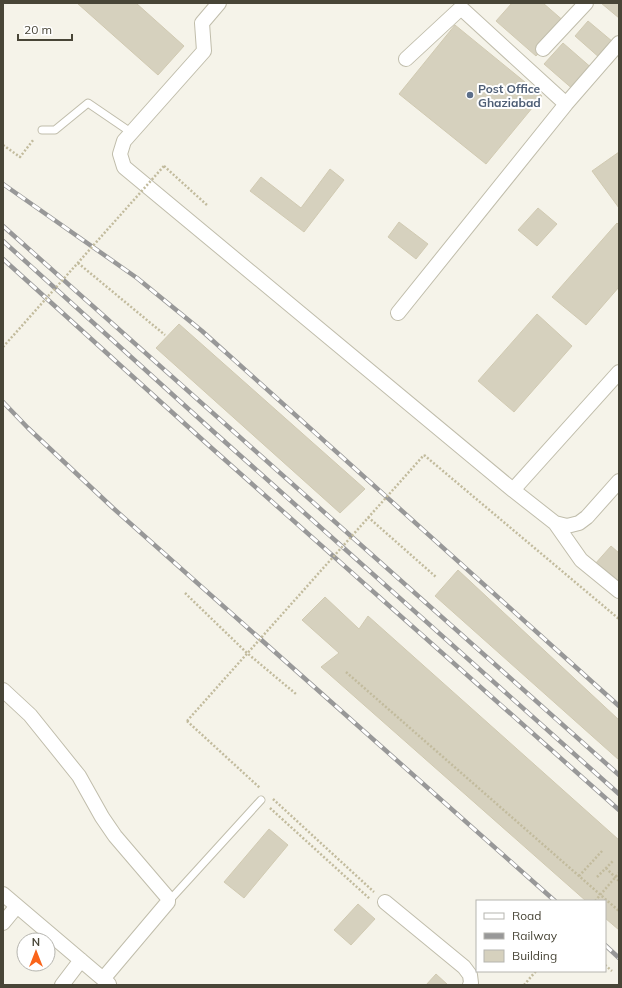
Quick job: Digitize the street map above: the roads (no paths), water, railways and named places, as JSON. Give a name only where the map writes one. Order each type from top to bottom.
[{"type":"street","points":[[219,3],[202,23],[204,51],[124,141],[120,154],[124,168],[513,490],[555,523],[581,560],[619,591]]},
{"type":"street","points":[[544,49],[586,3]]},
{"type":"street","points":[[406,59],[461,8],[566,104]]},
{"type":"street","points":[[398,313],[566,104],[619,43]]},
{"type":"street","points":[[513,490],[619,372]]},
{"type":"street","points":[[555,523],[567,526],[579,523],[587,517],[619,481]]},
{"type":"street","points":[[3,690],[30,715],[79,776],[102,818],[124,847],[167,896],[168,902],[106,982],[3,894]]},
{"type":"street","points":[[385,902],[464,967],[470,975],[472,983],[470,985]]},
{"type":"street","points":[[3,923],[17,906]]},
{"type":"street","points":[[62,985],[81,960]]},
{"type":"lane","points":[[42,130],[55,130],[88,103],[132,133]]},
{"type":"lane","points":[[168,902],[261,800]]},
{"type":"railway","points":[[3,184],[137,278],[202,331],[619,706]]},
{"type":"railway","points":[[3,226],[619,775]]},
{"type":"railway","points":[[3,241],[215,433],[619,794]]},
{"type":"railway","points":[[3,259],[206,443],[619,810]]},
{"type":"railway","points":[[3,402],[28,428],[113,508],[554,900]]},
{"type":"railway","points":[[606,946],[619,958]]},
{"type":"place","name":"Post Office Ghaziabad","points":[[470,95]]}]
